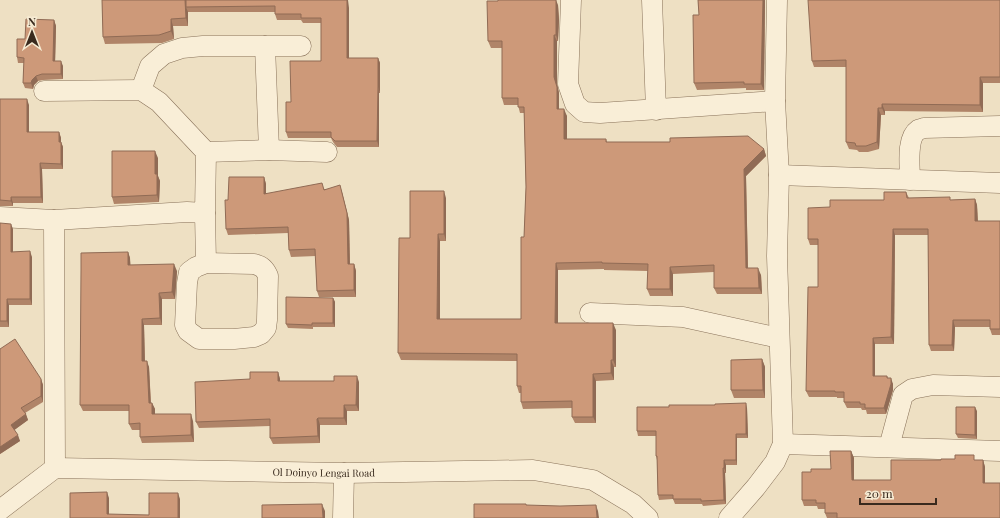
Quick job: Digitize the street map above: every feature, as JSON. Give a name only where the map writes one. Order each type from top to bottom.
[{"type":"street","points":[[570,0],[568,84],[575,104],[584,112],[600,114],[775,101]]},
{"type":"street","points":[[652,0],[656,110]]},
{"type":"street","points":[[729,518],[775,462],[783,444],[777,256],[779,175],[775,101],[777,0]]},
{"type":"street","points":[[141,90],[150,66],[164,54],[182,48],[203,46],[302,46]]},
{"type":"street","points":[[265,46],[269,150]]},
{"type":"street","points":[[44,91],[141,90],[159,102],[206,152],[206,263]]},
{"type":"street","points":[[910,180],[910,149],[912,139],[918,131],[924,128],[1000,126]]},
{"type":"street","points":[[206,152],[269,150],[327,152]]},
{"type":"street","points":[[779,175],[1000,183]]},
{"type":"street","points":[[0,217],[54,220],[187,212],[205,213]]},
{"type":"street","points":[[0,510],[55,468],[54,220]]},
{"type":"street","points":[[206,263],[254,264],[261,266],[266,271],[268,276],[267,320],[266,328],[261,334],[254,337],[234,339],[199,339],[188,331],[186,325],[187,283],[189,272],[206,263]]},
{"type":"street","points":[[590,313],[683,318],[779,338]]},
{"type":"street","points":[[889,447],[903,395],[912,389],[933,384],[1000,387]]},
{"type":"street","points":[[783,444],[1000,451]]},
{"type":"street","name":"Ol Doinyo Lengai Road","points":[[55,468],[344,472],[532,470],[593,480],[633,504],[648,518]]},
{"type":"street","points":[[343,518],[344,472]]},
{"type":"building","points":[[102,0],[185,0],[186,18],[171,19],[171,31],[159,35],[103,37]]},
{"type":"building","points":[[186,0],[347,0],[347,58],[378,58],[377,141],[335,141],[331,137],[331,132],[286,132],[286,102],[291,102],[290,61],[321,61],[321,18],[301,18],[301,14],[275,14],[275,6],[186,7]]},
{"type":"building","points":[[556,0],[554,77],[557,87],[557,109],[564,109],[564,139],[606,139],[606,142],[670,142],[670,138],[748,136],[764,149],[744,169],[746,268],[758,268],[759,288],[714,288],[714,265],[670,267],[670,289],[647,289],[648,264],[602,262],[556,263],[555,323],[613,323],[613,360],[611,360],[611,373],[593,374],[593,417],[572,417],[572,401],[521,402],[521,386],[517,386],[517,354],[398,353],[399,238],[410,238],[410,191],[444,191],[444,234],[438,234],[437,319],[521,319],[521,237],[524,237],[526,187],[524,107],[518,107],[518,98],[502,98],[502,41],[488,41],[487,1]]},
{"type":"building","points":[[698,0],[763,0],[761,84],[744,84],[744,82],[694,83],[693,15],[699,15]]},
{"type":"building","points":[[808,0],[1000,0],[1000,77],[980,77],[980,105],[882,104],[882,108],[878,108],[877,142],[866,146],[856,146],[855,143],[846,142],[846,60],[812,61]]},
{"type":"building","points":[[26,19],[54,20],[53,61],[61,61],[61,74],[42,74],[36,76],[31,83],[23,83],[24,58],[17,57],[17,39],[25,39]]},
{"type":"building","points":[[0,99],[27,99],[27,132],[59,132],[59,142],[61,142],[61,164],[40,163],[41,197],[11,197],[11,201],[0,200]]},
{"type":"building","points":[[112,151],[155,151],[157,195],[112,197]]},
{"type":"building","points":[[229,177],[264,177],[264,194],[322,183],[324,190],[340,185],[347,213],[348,264],[354,264],[354,290],[317,291],[315,249],[289,250],[288,227],[226,229],[225,200],[228,200]]},
{"type":"building","points":[[884,192],[906,192],[907,198],[950,197],[950,200],[975,199],[975,221],[1000,221],[1000,329],[990,329],[990,320],[953,320],[952,345],[929,345],[928,229],[893,229],[891,337],[873,338],[873,376],[887,376],[887,378],[891,378],[891,384],[884,408],[865,408],[865,404],[860,404],[860,402],[844,402],[844,392],[806,391],[808,287],[818,287],[818,239],[808,239],[808,208],[830,207],[830,200],[884,200]]},
{"type":"building","points":[[0,223],[11,224],[11,252],[30,251],[30,299],[7,299],[7,321],[0,321]]},
{"type":"building","points":[[128,252],[128,265],[174,264],[172,292],[159,293],[160,318],[142,319],[142,361],[147,361],[149,403],[152,403],[152,414],[191,414],[191,435],[140,437],[140,423],[129,424],[129,405],[80,405],[81,253]]},
{"type":"building","points":[[286,297],[333,298],[333,323],[312,323],[312,325],[286,324]]},
{"type":"building","points":[[15,339],[41,379],[41,396],[21,408],[26,414],[11,425],[18,435],[0,447],[0,349]]},
{"type":"building","points":[[762,359],[763,390],[731,390],[731,360]]},
{"type":"building","points":[[250,372],[278,372],[278,381],[334,381],[334,376],[357,376],[356,405],[344,405],[344,418],[318,418],[318,436],[270,438],[270,419],[196,422],[195,382],[250,379]]},
{"type":"building","points":[[746,403],[746,434],[736,434],[736,460],[724,460],[724,500],[701,501],[701,499],[673,499],[673,495],[658,495],[656,431],[637,431],[637,407]]},
{"type":"building","points":[[956,407],[975,407],[975,435],[956,434]]},
{"type":"building","points":[[830,451],[851,451],[852,480],[891,480],[891,460],[941,460],[955,459],[955,455],[974,455],[974,460],[983,460],[983,483],[1000,483],[1000,518],[837,518],[837,513],[825,513],[825,503],[816,503],[816,500],[802,500],[802,472],[811,472],[811,469],[831,469]]},
{"type":"building","points":[[107,492],[107,514],[149,515],[149,493],[178,493],[178,518],[70,518],[70,493]]},
{"type":"building","points":[[322,504],[323,518],[262,518],[262,505]]},
{"type":"building","points":[[474,504],[526,504],[560,506],[596,505],[597,518],[474,518]]}]
